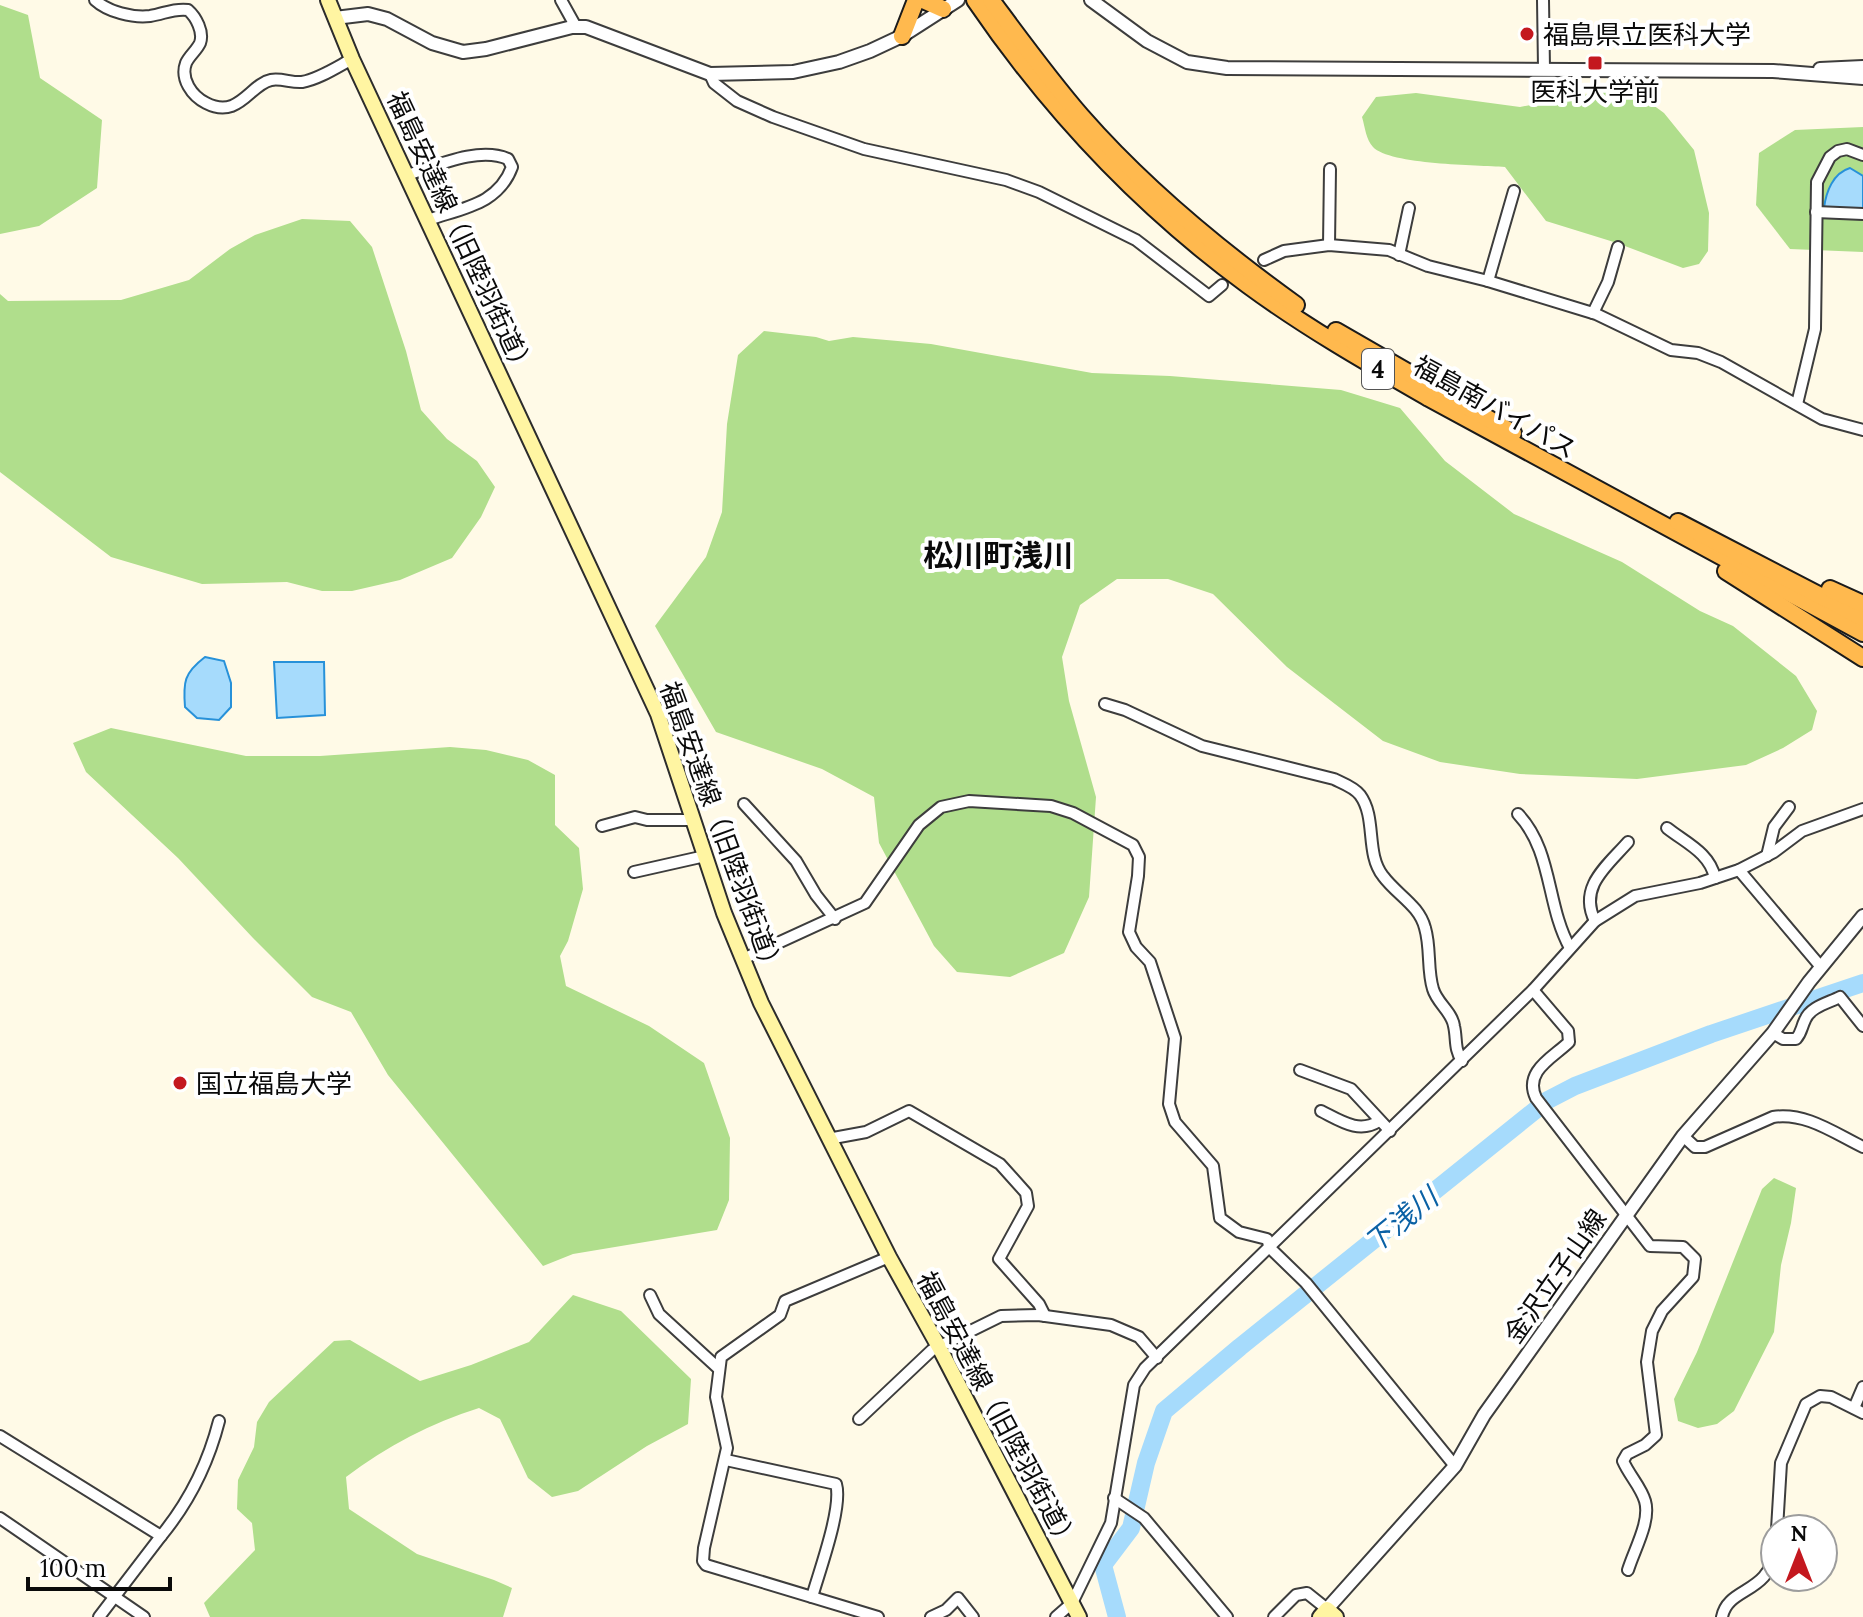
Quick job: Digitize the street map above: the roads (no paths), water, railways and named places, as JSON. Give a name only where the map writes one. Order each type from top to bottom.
[{"type":"highway","points":[[902,36],[916,0]]},
{"type":"highway","points":[[923,0],[951,4]]},
{"type":"highway","name":"福島南バイパス","points":[[975,0],[1025,68],[1108,166],[1152,208],[1249,286],[1388,375],[1863,633]]},
{"type":"highway","name":"福島南バイパス","points":[[991,0],[1081,116],[1133,171],[1189,223],[1316,319],[1650,508],[1863,618]]},
{"type":"highway","points":[[1616,501],[1863,658]]},
{"type":"highway","points":[[1650,508],[1863,604]]},
{"type":"main road","name":"福島安達線（旧陸羽街道）","points":[[328,0],[352,59],[658,714],[705,856],[761,1003],[889,1257],[1079,1617]]},
{"type":"street","points":[[95,0],[112,10],[139,16],[153,16],[170,9],[188,10],[196,20],[201,37],[186,64],[184,76],[193,93],[215,106],[243,101],[267,81],[305,81],[352,59]]},
{"type":"street","points":[[561,0],[576,27]]},
{"type":"street","points":[[1091,0],[1147,41],[1187,62],[1227,68],[1773,71],[1863,67]]},
{"type":"street","points":[[1543,0],[1544,68]]},
{"type":"street","points":[[335,18],[368,14],[387,19],[439,46],[463,52],[586,27],[710,74],[793,72],[839,62],[902,36],[951,4]]},
{"type":"street","points":[[1773,71],[1863,78]]},
{"type":"street","points":[[710,74],[714,83],[737,101],[773,117],[864,149],[1006,180],[1039,192],[1136,240],[1209,296],[1222,285]]},
{"type":"street","points":[[1797,404],[1815,329],[1817,182],[1830,157],[1838,151],[1847,149],[1863,155]]},
{"type":"street","points":[[407,175],[476,156],[501,156],[508,159],[512,167],[507,181],[497,193],[428,220]]},
{"type":"street","points":[[1329,245],[1330,169]]},
{"type":"street","points":[[1488,281],[1514,191]]},
{"type":"street","points":[[1399,255],[1409,208]]},
{"type":"street","points":[[1816,212],[1863,214]]},
{"type":"street","points":[[1264,260],[1284,251],[1329,245],[1389,250],[1428,266],[1593,313],[1671,350],[1698,353],[1721,362],[1822,419],[1863,430]]},
{"type":"street","points":[[1593,313],[1608,282],[1618,247]]},
{"type":"street","points":[[1105,704],[1125,710],[1202,746],[1334,779],[1360,795],[1366,810],[1375,859],[1382,875],[1416,909],[1424,925],[1432,988],[1454,1024],[1456,1052],[1462,1061]]},
{"type":"street","points":[[743,959],[865,903],[919,825],[941,807],[969,801],[1051,806],[1073,813],[1133,845],[1139,857],[1129,932],[1136,947],[1150,962],[1175,1038],[1169,1104],[1175,1122],[1213,1166],[1220,1218],[1239,1232],[1267,1239],[1270,1248],[1306,1283],[1455,1466]]},
{"type":"street","points":[[744,804],[796,861],[835,919]]},
{"type":"street","points":[[1767,856],[1774,827],[1789,807]]},
{"type":"street","points":[[1056,1617],[1072,1603],[1111,1523],[1134,1385],[1145,1368],[1462,1061],[1533,990],[1595,921],[1635,896],[1739,870],[1767,856],[1802,831],[1863,809]]},
{"type":"street","points":[[1518,814],[1538,840],[1558,923],[1570,948]]},
{"type":"street","points":[[602,826],[635,817],[694,820]]},
{"type":"street","points":[[1667,828],[1704,855],[1712,865],[1715,878]]},
{"type":"street","points":[[1595,921],[1588,900],[1591,888],[1628,842]]},
{"type":"street","points":[[634,872],[705,856]]},
{"type":"street","points":[[1739,870],[1821,967]]},
{"type":"street","name":"金沢立子山線","points":[[1274,1617],[1296,1595],[1307,1593],[1328,1614],[1455,1466],[1484,1415],[1683,1136],[1775,1029],[1863,916]]},
{"type":"street","points":[[1533,990],[1568,1031],[1569,1042],[1551,1054],[1538,1069],[1533,1087],[1536,1098],[1650,1246],[1683,1247],[1695,1259],[1693,1277],[1662,1311],[1652,1331],[1647,1362],[1656,1435],[1627,1454],[1623,1461],[1645,1499],[1646,1508],[1628,1570]]},
{"type":"street","points":[[1775,1029],[1783,1039],[1796,1039],[1812,1011],[1840,997],[1863,1026]]},
{"type":"street","points":[[1300,1070],[1351,1089],[1390,1131]]},
{"type":"street","points":[[828,1139],[866,1132],[909,1111],[1000,1164],[1026,1193],[1028,1206],[999,1259],[1039,1304],[1045,1316]]},
{"type":"street","points":[[1321,1111],[1358,1127],[1369,1127],[1379,1121]]},
{"type":"street","points":[[1683,1136],[1695,1147],[1705,1147],[1784,1115],[1802,1117],[1863,1147]]},
{"type":"street","points":[[878,1617],[706,1565],[703,1561],[726,1460],[727,1448],[716,1397],[721,1357],[780,1315],[785,1301],[889,1257]]},
{"type":"street","points":[[650,1295],[659,1314],[718,1368]]},
{"type":"street","points":[[859,1419],[932,1350],[1001,1316],[1045,1316],[1111,1325],[1139,1337],[1157,1358]]},
{"type":"street","points":[[1778,1513],[1781,1463],[1806,1404],[1820,1396],[1831,1397],[1858,1411],[1863,1387]]},
{"type":"street","points":[[99,1617],[177,1517],[198,1481],[219,1421]]},
{"type":"street","points":[[0,1436],[161,1536]]},
{"type":"street","points":[[726,1460],[836,1484],[835,1511],[812,1597]]},
{"type":"street","points":[[1114,1498],[1144,1518],[1227,1617]]},
{"type":"street","points":[[0,1518],[144,1617]]},
{"type":"street","points":[[1722,1617],[1724,1608],[1730,1602],[1759,1582]]},
{"type":"street","points":[[931,1617],[946,1610],[958,1598],[973,1617]]},
{"type":"water","points":[[1850,168],[1863,176],[1863,208],[1824,208],[1831,184],[1839,174]]},
{"type":"water","points":[[205,657],[224,661],[231,683],[231,707],[219,720],[197,718],[185,707],[186,679]]},
{"type":"water","points":[[274,662],[324,662],[325,715],[277,718]]},
{"type":"waterway","name":"下浅川","points":[[1117,1617],[1103,1565],[1131,1528],[1146,1463],[1164,1411],[1548,1100],[1575,1086],[1711,1034],[1863,983]]},
{"type":"place","name":"福島県立医科大学","points":[[1527,34]]},
{"type":"place","name":"医科大学前","points":[[1595,63]]},
{"type":"place","name":"国立福島大学","points":[[180,1083]]},
{"type":"district","name":"松川町浅川","points":[[998,555]]}]
